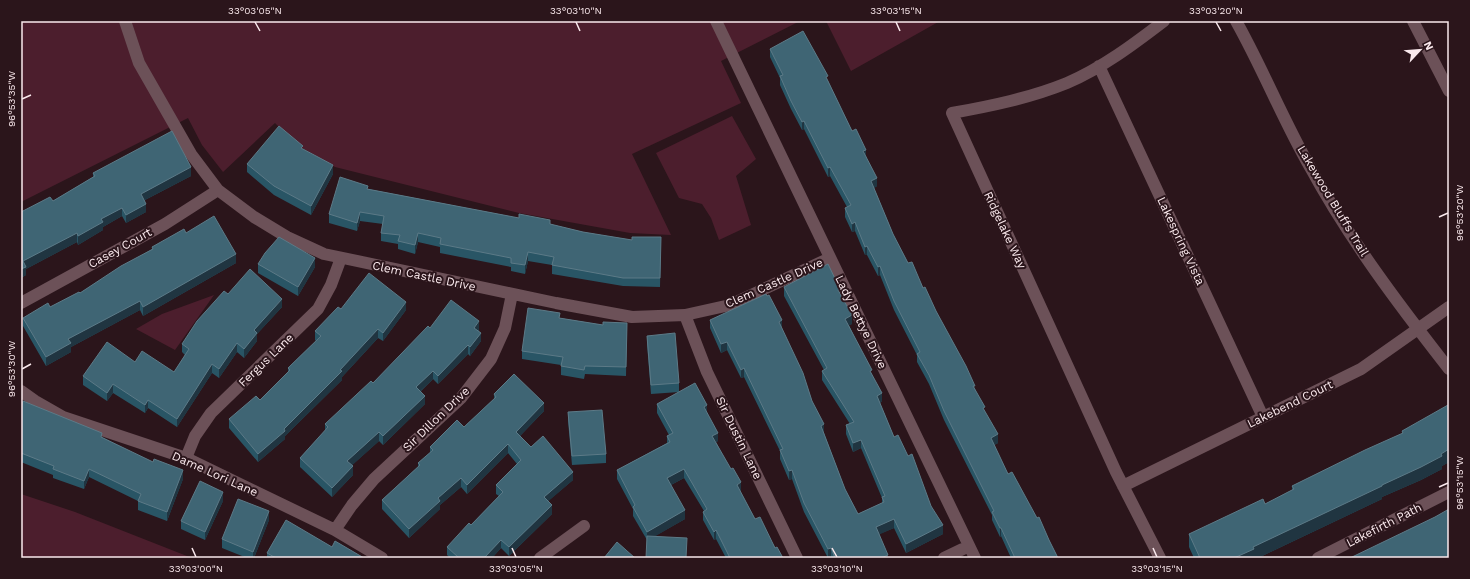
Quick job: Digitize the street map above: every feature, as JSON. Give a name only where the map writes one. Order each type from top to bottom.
[{"type":"street","name":"Clem Castle Drive","points":[[125,21],[139,63],[191,154],[218,190],[254,217],[287,237],[324,254],[512,294],[632,317],[686,316],[730,305],[830,258]]},
{"type":"street","name":"Lady Bettye Drive","points":[[716,21],[975,558]]},
{"type":"street","name":"Ridgelake Way","points":[[1160,558],[1123,486],[952,113],[1002,104],[1067,83],[1123,52],[1164,21]]},
{"type":"street","name":"Lakewood Bluffs Trail","points":[[1236,21],[1310,167],[1355,241],[1418,330],[1449,369]]},
{"type":"street","points":[[1413,21],[1449,91]]},
{"type":"street","name":"Lakespring Vista","points":[[1098,66],[1263,417]]},
{"type":"street","name":"Casey Court","points":[[21,303],[165,224],[218,190]]},
{"type":"street","name":"Fergus Lane","points":[[186,458],[195,436],[211,413],[318,309],[331,285],[341,258]]},
{"type":"street","name":"Sir Dillon Drive","points":[[335,530],[352,505],[374,479],[461,398],[491,359],[505,328],[512,294]]},
{"type":"street","name":"Lakebend Court","points":[[1123,486],[1361,369],[1449,307]]},
{"type":"street","name":"Sir Dustin Lane","points":[[686,316],[707,372],[798,558]]},
{"type":"street","name":"Dame Lori Lane","points":[[21,391],[63,417],[186,458],[335,530],[382,558]]},
{"type":"street","name":"Lakefirth Path","points":[[1318,558],[1449,492]]},
{"type":"street","points":[[540,558],[584,526]]},
{"type":"street","points":[[944,558],[969,546]]},
{"type":"shaded area","points":[[21,21],[800,21],[721,61],[741,103],[632,154],[671,235],[630,233],[519,213],[335,167],[297,145],[275,123],[223,172],[202,145],[188,118],[21,202]]},
{"type":"shaded area","points":[[826,21],[940,21],[851,71]]},
{"type":"shaded area","points":[[732,116],[756,159],[736,176],[751,225],[719,240],[711,218],[702,204],[679,198],[656,153]]},
{"type":"shaded area","points":[[214,295],[175,350],[136,329],[162,314]]},
{"type":"shaded area","points":[[21,494],[75,512],[192,558],[21,558]]},
{"type":"building","points":[[803,31],[828,76],[826,77],[852,131],[856,129],[866,150],[863,151],[877,178],[871,181],[893,234],[908,263],[912,262],[923,288],[925,287],[936,311],[966,366],[975,386],[973,386],[985,407],[983,408],[998,434],[991,438],[1008,474],[1012,472],[1037,518],[1039,517],[1058,558],[1015,558],[992,512],[994,511],[944,411],[929,375],[917,354],[920,352],[894,301],[880,266],[878,267],[867,246],[865,247],[855,222],[852,224],[845,208],[851,205],[830,167],[828,168],[804,121],[802,122],[791,101],[780,76],[783,75],[770,49]]},
{"type":"building","points":[[279,126],[303,146],[301,148],[333,165],[311,206],[274,186],[247,164]]},
{"type":"building","points":[[172,131],[191,167],[141,194],[146,204],[126,215],[122,208],[101,219],[103,222],[78,236],[77,233],[23,261],[26,267],[21,269],[21,212],[50,197],[53,201],[95,176],[93,173]]},
{"type":"building","points":[[340,177],[368,186],[367,189],[519,218],[519,214],[550,220],[550,224],[583,232],[632,240],[632,237],[661,237],[660,278],[623,278],[552,265],[554,257],[528,252],[525,265],[511,263],[511,258],[440,244],[441,238],[418,233],[415,245],[398,241],[400,235],[381,233],[384,216],[360,212],[357,223],[329,214]]},
{"type":"building","points":[[214,216],[236,254],[143,307],[140,301],[68,339],[71,343],[46,357],[23,318],[48,303],[50,307],[79,292],[80,293],[121,266],[153,249],[152,247],[184,229],[186,233]]},
{"type":"building","points":[[279,237],[315,258],[298,287],[258,264],[265,253]]},
{"type":"building","points":[[828,264],[840,289],[838,290],[852,315],[845,319],[872,370],[870,371],[882,393],[877,396],[894,437],[898,435],[908,456],[912,454],[931,506],[943,525],[906,544],[894,519],[876,527],[888,555],[881,558],[835,558],[831,548],[828,549],[804,503],[792,470],[789,471],[780,450],[783,449],[744,368],[741,370],[727,342],[721,344],[710,320],[766,294],[767,296],[769,295],[782,320],[779,322],[803,373],[812,401],[824,424],[821,426],[845,489],[858,514],[884,502],[882,497],[885,496],[861,440],[853,443],[846,425],[854,422],[822,371],[827,368],[784,287]]},
{"type":"building","points":[[250,269],[282,299],[254,330],[257,333],[244,349],[237,343],[219,369],[212,364],[177,419],[148,400],[145,405],[113,384],[107,393],[83,376],[107,342],[135,362],[142,351],[174,372],[189,349],[182,344],[197,321],[224,291],[228,294]]},
{"type":"building","points":[[369,273],[406,302],[383,333],[378,329],[340,370],[342,371],[284,429],[285,431],[258,454],[229,419],[256,396],[260,400],[290,370],[288,368],[321,336],[315,331],[338,307],[341,309]]},
{"type":"building","points":[[451,300],[479,321],[474,328],[481,333],[470,347],[468,345],[438,376],[433,371],[416,387],[425,396],[383,436],[379,432],[347,461],[353,466],[332,488],[300,458],[328,427],[325,424],[371,381],[373,383],[428,326],[430,328]]},
{"type":"building","points":[[528,308],[560,313],[559,318],[603,325],[603,322],[627,323],[626,367],[585,366],[584,370],[561,366],[563,357],[522,351]]},
{"type":"building","points":[[675,333],[679,383],[651,385],[647,336]]},
{"type":"building","points":[[514,374],[544,403],[516,432],[531,447],[543,436],[573,472],[544,497],[552,505],[509,547],[501,540],[484,558],[459,558],[447,547],[469,523],[471,525],[503,492],[496,485],[521,460],[508,444],[467,485],[461,478],[438,498],[440,501],[409,529],[382,500],[420,465],[418,463],[433,450],[430,447],[457,420],[464,427],[496,397],[494,394]]},
{"type":"building","points":[[695,383],[707,405],[704,407],[718,433],[712,436],[731,469],[733,468],[741,482],[737,485],[755,519],[760,517],[775,548],[777,547],[783,558],[730,558],[716,530],[714,532],[703,512],[707,509],[684,469],[667,478],[685,510],[647,532],[633,507],[635,505],[617,470],[670,442],[667,436],[673,433],[657,404]]},
{"type":"building","points":[[23,401],[102,433],[101,437],[153,462],[154,459],[183,470],[167,512],[138,501],[141,494],[89,469],[84,481],[53,469],[54,466],[21,453],[21,407]]},
{"type":"building","points":[[1448,405],[1449,449],[1441,454],[1442,456],[1253,547],[1254,549],[1234,558],[1200,558],[1189,534],[1263,499],[1265,504],[1294,489],[1292,486],[1403,433],[1402,431]]},
{"type":"building","points":[[602,410],[606,454],[572,456],[568,412]]},
{"type":"building","points":[[200,481],[223,492],[205,532],[181,521]]},
{"type":"building","points":[[238,499],[269,511],[253,552],[222,539]]},
{"type":"building","points":[[1449,509],[1449,556],[1444,558],[1350,558],[1435,517]]},
{"type":"building","points":[[286,520],[332,547],[335,541],[364,558],[276,558],[267,553]]},
{"type":"building","points":[[647,536],[687,538],[686,558],[646,558]]},
{"type":"building","points":[[617,542],[635,558],[604,558]]}]
